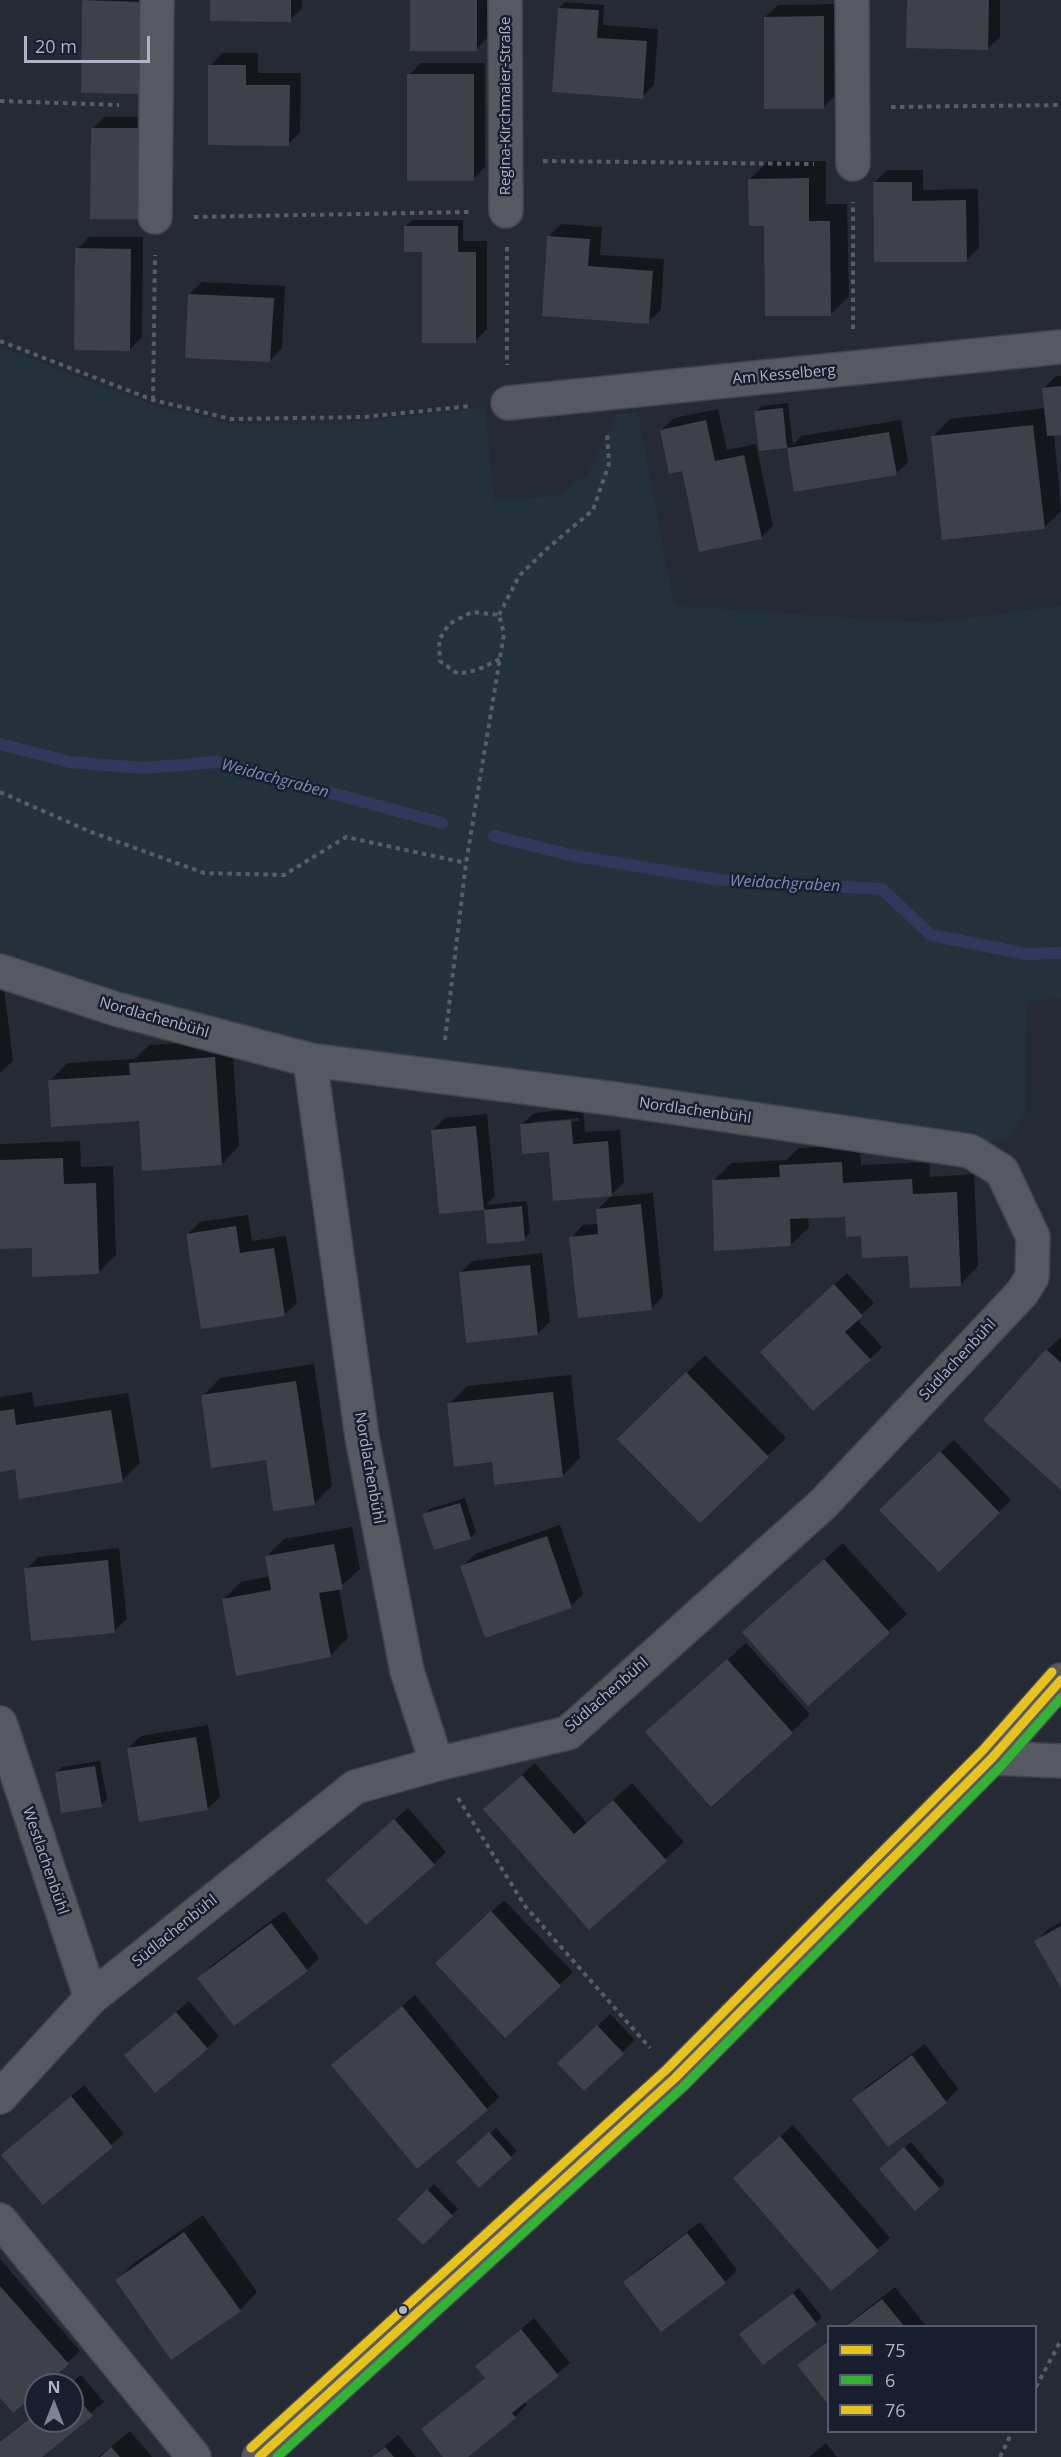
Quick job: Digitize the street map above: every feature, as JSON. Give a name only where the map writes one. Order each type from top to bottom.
[{"type":"main road","points":[[259,2457],[675,2078],[992,1758],[1061,1680]]},
{"type":"street","points":[[155,217],[157,0]]},
{"type":"street","name":"Regina-Kirchmaier-Straße","points":[[505,0],[506,211]]},
{"type":"street","points":[[852,0],[853,164]]},
{"type":"street","name":"Am Kesselberg","points":[[508,402],[1061,347]]},
{"type":"street","name":"Nordlachenbühl","points":[[0,971],[116,1009],[310,1060],[616,1099],[970,1151],[1002,1171],[1033,1237]]},
{"type":"street","name":"Nordlachenbühl","points":[[310,1060],[362,1437],[407,1671],[437,1764]]},
{"type":"street","name":"Südlachenbühl","points":[[0,2097],[91,1998],[355,1787],[437,1764],[568,1733],[823,1504],[1022,1293],[1032,1277],[1033,1237]]},
{"type":"street","name":"Westlachenbühl","points":[[2,1738],[91,1998]]},
{"type":"street","points":[[992,1758],[1061,1761]]},
{"type":"street","points":[[0,2220],[194,2457]]},
{"type":"path","points":[[0,101],[156,106]]},
{"type":"path","points":[[852,107],[1061,105]]},
{"type":"path","points":[[506,160],[853,164],[853,369]]},
{"type":"path","points":[[0,341],[153,400],[231,419],[364,417],[508,402],[506,211],[155,217],[153,400]]},
{"type":"path","points":[[442,1077],[466,863],[504,634],[499,615],[519,576],[593,510],[609,464],[604,393]]},
{"type":"path","points":[[499,615],[472,612],[449,624],[439,640],[440,661],[458,674],[477,670],[500,658]]},
{"type":"path","points":[[0,792],[90,832],[204,873],[284,875],[346,837],[466,863]]},
{"type":"path","points":[[437,1764],[525,1906],[675,2078]]},
{"type":"path","points":[[1037,2383],[1061,2340]]},
{"type":"path","points":[[1000,2457],[1012,2433]]},
{"type":"shaded area","points":[[0,347],[155,406],[229,424],[364,422],[485,407],[494,501],[558,496],[588,474],[617,414],[638,412],[674,606],[929,623],[1061,606],[1061,998],[1027,1002],[1026,1110],[1009,1140],[970,1142],[309,1051],[0,962]]},
{"type":"building","points":[[82,0],[142,2],[141,94],[81,93]]},
{"type":"building","points":[[210,0],[291,0],[291,22],[210,21]]},
{"type":"building","points":[[410,0],[477,0],[477,51],[410,51]]},
{"type":"building","points":[[907,0],[989,0],[988,50],[906,48]]},
{"type":"building","points":[[558,8],[599,10],[597,38],[647,41],[643,99],[552,92]]},
{"type":"building","points":[[824,16],[824,109],[764,109],[764,17]]},
{"type":"building","points":[[208,65],[246,65],[246,85],[290,85],[289,146],[208,145]]},
{"type":"building","points":[[407,74],[474,74],[474,181],[407,181]]},
{"type":"building","points":[[91,128],[140,128],[139,219],[90,219]]},
{"type":"building","points":[[809,178],[809,221],[830,221],[831,316],[765,316],[764,226],[749,226],[748,179]]},
{"type":"building","points":[[873,182],[912,182],[912,201],[966,200],[967,262],[874,262]]},
{"type":"building","points":[[404,226],[458,226],[458,252],[476,252],[476,343],[422,343],[422,252],[404,252]]},
{"type":"building","points":[[547,236],[590,239],[588,266],[653,271],[649,324],[542,316]]},
{"type":"building","points":[[75,248],[131,249],[130,351],[74,350]]},
{"type":"building","points":[[188,294],[274,298],[270,362],[185,358]]},
{"type":"building","points":[[1061,386],[1061,435],[1047,436],[1042,388]]},
{"type":"building","points":[[783,408],[787,448],[759,451],[754,411]]},
{"type":"building","points":[[706,420],[715,461],[744,455],[762,539],[699,552],[682,471],[669,474],[660,430]]},
{"type":"building","points":[[1033,425],[1045,529],[942,540],[931,436]]},
{"type":"building","points":[[889,432],[897,475],[794,492],[787,448]]},
{"type":"building","points":[[215,1057],[222,1165],[142,1171],[139,1121],[51,1127],[48,1080],[130,1075],[129,1063]]},
{"type":"building","points":[[571,1120],[573,1144],[608,1141],[612,1196],[553,1201],[549,1152],[522,1154],[520,1124]]},
{"type":"building","points":[[476,1126],[484,1210],[439,1214],[431,1130]]},
{"type":"building","points":[[63,1158],[64,1184],[96,1183],[99,1274],[32,1277],[32,1248],[0,1249],[0,1160]]},
{"type":"building","points":[[842,1162],[843,1183],[912,1179],[913,1194],[957,1192],[961,1286],[910,1288],[908,1256],[862,1258],[861,1236],[846,1237],[845,1217],[790,1219],[791,1246],[714,1251],[712,1180],[780,1177],[779,1165]]},
{"type":"building","points":[[641,1204],[652,1310],[578,1318],[569,1237],[598,1234],[596,1209]]},
{"type":"building","points":[[522,1206],[525,1241],[487,1244],[484,1210]]},
{"type":"building","points":[[236,1226],[240,1253],[274,1248],[285,1316],[201,1329],[186,1234]]},
{"type":"building","points":[[530,1265],[538,1335],[466,1343],[459,1272]]},
{"type":"building","points":[[834,1284],[863,1316],[845,1332],[871,1360],[813,1411],[760,1352]]},
{"type":"building","points":[[1046,1349],[1061,1363],[1061,1490],[983,1420]]},
{"type":"building","points":[[686,1372],[769,1457],[700,1523],[617,1439]]},
{"type":"building","points":[[296,1381],[315,1505],[273,1511],[266,1460],[211,1468],[201,1395]]},
{"type":"building","points":[[553,1392],[563,1477],[494,1485],[492,1462],[454,1467],[447,1403]]},
{"type":"building","points":[[14,1409],[16,1425],[111,1410],[123,1482],[19,1499],[15,1469],[0,1472],[0,1411]]},
{"type":"building","points":[[940,1451],[1000,1513],[939,1572],[879,1510]]},
{"type":"building","points":[[460,1503],[471,1539],[434,1550],[422,1514]]},
{"type":"building","points":[[547,1536],[572,1608],[485,1638],[460,1566]]},
{"type":"building","points":[[334,1544],[343,1589],[319,1593],[331,1657],[236,1676],[222,1599],[271,1590],[265,1556]]},
{"type":"building","points":[[824,1559],[890,1633],[808,1706],[742,1632]]},
{"type":"building","points":[[108,1560],[115,1633],[31,1641],[24,1568]]},
{"type":"building","points":[[727,1659],[793,1733],[711,1807],[645,1732]]},
{"type":"building","points":[[196,1737],[208,1810],[139,1822],[127,1748]]},
{"type":"building","points":[[95,1766],[102,1807],[61,1813],[55,1772]]},
{"type":"building","points":[[522,1775],[574,1834],[613,1800],[667,1861],[589,1930],[483,1809]]},
{"type":"building","points":[[394,1819],[435,1865],[366,1925],[326,1880]]},
{"type":"building","points":[[491,1911],[561,1986],[505,2038],[435,1963]]},
{"type":"building","points":[[271,1923],[308,1971],[234,2026],[197,1978]]},
{"type":"building","points":[[1061,1926],[1061,1988],[1034,1941]]},
{"type":"building","points":[[402,2006],[488,2110],[417,2169],[331,2065]]},
{"type":"building","points":[[176,2012],[208,2049],[155,2093],[124,2055]]},
{"type":"building","points":[[597,2025],[624,2054],[584,2091],[557,2063]]},
{"type":"building","points":[[912,2055],[947,2103],[888,2147],[852,2099]]},
{"type":"building","points":[[71,2096],[113,2147],[43,2205],[1,2155]]},
{"type":"building","points":[[489,2132],[512,2158],[479,2188],[456,2162]]},
{"type":"building","points":[[780,2136],[879,2251],[831,2291],[733,2178]]},
{"type":"building","points":[[904,2147],[940,2189],[915,2211],[879,2169]]},
{"type":"building","points":[[427,2189],[453,2216],[423,2245],[397,2219]]},
{"type":"building","points":[[184,2232],[241,2311],[171,2360],[115,2280]]},
{"type":"building","points":[[687,2233],[726,2283],[661,2332],[623,2282]]},
{"type":"building","points":[[0,2286],[69,2364],[59,2373],[24,2373],[24,2403],[13,2413],[0,2398]]},
{"type":"building","points":[[793,2293],[817,2324],[763,2365],[739,2334]]},
{"type":"building","points":[[882,2299],[903,2325],[847,2325]]},
{"type":"building","points":[[521,2329],[559,2376],[512,2413],[516,2418],[468,2457],[443,2457],[421,2429],[485,2378],[475,2366]]},
{"type":"building","points":[[827,2342],[827,2403],[797,2365]]},
{"type":"building","points":[[84,2405],[93,2416],[84,2423]]},
{"type":"building","points":[[24,2423],[24,2433],[72,2433],[42,2457],[0,2457],[0,2442]]},
{"type":"building","points":[[111,2447],[120,2457],[100,2457]]},
{"type":"building","points":[[385,2447],[394,2457],[372,2457]]},
{"type":"waterway","name":"Weidachgraben","points":[[0,744],[70,762],[143,768],[217,762],[442,823]]},
{"type":"waterway","name":"Weidachgraben","points":[[494,836],[570,855],[720,880],[882,889],[931,935],[1027,954],[1061,953]]},
{"type":"transit line","name":"76","points":[[251,2448],[667,2069],[983,1750],[1052,1672]]},
{"type":"transit line","name":"75","points":[[259,2457],[675,2078],[992,1758],[1061,1680]]},
{"type":"transit line","name":"6","points":[[277,2457],[684,2086],[1001,1766],[1061,1698]]}]
